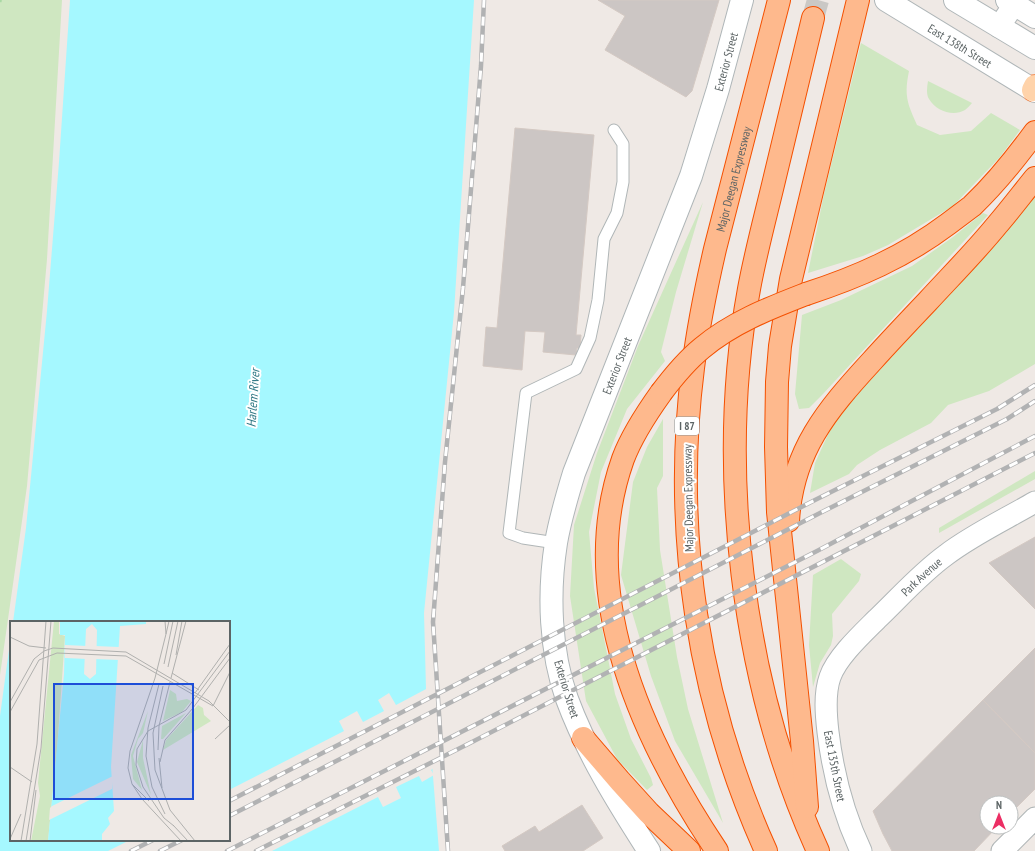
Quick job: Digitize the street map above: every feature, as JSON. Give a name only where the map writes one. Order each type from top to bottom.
[{"type":"highway","name":"Major Deegan Expressway","points":[[766,851],[744,800],[730,761],[711,693],[700,646],[692,586],[687,530],[686,448],[693,368],[706,289],[720,226],[779,0]]},
{"type":"highway","points":[[809,831],[802,741],[778,512],[776,479],[776,413],[780,346],[797,250],[858,0]]},
{"type":"highway","points":[[813,18],[749,290],[739,365],[735,442],[737,521],[742,572],[753,638],[780,753],[818,851]]},
{"type":"highway","points":[[717,851],[677,787],[639,706],[624,664],[618,641],[609,590],[606,560],[612,500],[624,457],[645,416],[661,393],[686,362],[702,348],[741,322],[806,294],[844,282],[867,272],[932,236],[970,207],[985,193],[1011,164],[1032,136]]},
{"type":"highway","points":[[785,578],[789,510],[792,494],[799,465],[819,424],[848,387],[997,226],[1035,178]]},
{"type":"highway","points":[[583,738],[648,813],[689,851]]},
{"type":"main road","name":"Exterior Street","points":[[583,738],[567,698],[557,661],[554,642],[552,582],[556,543],[574,473],[691,176],[718,89],[742,0]]},
{"type":"main road","name":"East 138th Street","points":[[886,0],[1034,89]]},
{"type":"main road","points":[[955,0],[1035,48]]},
{"type":"main road","points":[[1013,2],[1035,17]]},
{"type":"main road","points":[[583,738],[649,851]]},
{"type":"street","points":[[999,27],[1013,2]]},
{"type":"street","name":"Park Avenue","points":[[830,678],[838,664],[864,632],[946,554],[1035,502]]},
{"type":"street","name":"East 135th Street","points":[[830,678],[826,707],[833,770],[851,831],[861,851]]},
{"type":"street","points":[[1002,851],[1035,818]]},
{"type":"lane","points":[[556,543],[523,538],[509,533],[526,393],[576,369],[590,338],[598,300],[604,239],[617,213],[623,182],[623,144],[614,130]]},
{"type":"green space","points":[[0,0],[62,0],[47,259],[27,486],[0,675]]},
{"type":"green space","points":[[861,43],[909,71],[907,99],[917,125],[940,135],[971,131],[991,113],[1020,130],[1000,157],[953,206],[888,245],[863,256],[808,273],[824,194]]},
{"type":"green space","points":[[928,81],[972,103],[960,112],[950,113],[940,110],[928,97]]},
{"type":"green space","points":[[1035,196],[1035,364],[989,391],[948,405],[931,423],[880,450],[857,465],[849,474],[810,493],[815,463],[836,417],[968,275]]},
{"type":"green space","points":[[703,202],[676,292],[661,352],[665,361],[627,409],[601,472],[589,532],[594,588],[615,694],[631,739],[651,778],[653,785],[647,790],[617,759],[586,701],[570,596],[574,525],[597,453],[638,346]]},
{"type":"green space","points":[[983,213],[988,215],[823,394],[809,408],[799,409],[795,394],[802,315],[841,300],[912,266],[953,237]]},
{"type":"green space","points":[[663,419],[663,476],[657,488],[660,550],[677,657],[688,709],[723,823],[675,741],[651,676],[621,575],[633,482],[647,447]]},
{"type":"green space","points":[[1035,471],[1035,479],[939,533],[939,528]]},
{"type":"green space","points":[[841,559],[861,574],[859,581],[832,614],[833,636],[831,645],[820,663],[813,687],[809,645],[813,575]]},
{"type":"water","name":"Harlem River","points":[[70,0],[474,0],[454,312],[424,613],[426,689],[439,851],[0,851],[0,716],[10,642],[10,841],[230,841],[230,621],[13,621],[26,528],[47,311]]},
{"type":"pier","points":[[428,688],[431,720],[429,721],[431,737],[433,737],[435,767],[431,770],[434,775],[422,782],[419,776],[396,787],[401,798],[383,807],[378,797],[272,851],[108,851],[128,841],[230,841],[230,789],[344,731],[339,721],[357,711],[363,722],[384,711],[378,700],[389,693],[396,705]]},
{"type":"building","points":[[598,0],[719,0],[692,91],[686,97],[605,50],[625,16]]},
{"type":"building","points":[[515,128],[594,135],[576,335],[581,335],[580,348],[577,348],[576,355],[543,352],[545,332],[525,331],[522,370],[483,366],[486,327],[497,328]]},
{"type":"building","points":[[1035,537],[1035,609],[989,563]]},
{"type":"building","points":[[1035,648],[1035,753],[983,700]]},
{"type":"building","points":[[983,700],[1035,753],[1035,789],[1019,805],[1019,795],[979,795],[979,835],[989,835],[974,851],[892,851],[873,811]]},
{"type":"building","points":[[582,805],[603,838],[583,851],[505,851],[502,846],[535,826],[539,832]]},
{"type":"tunnel","points":[[813,18],[818,0]]},
{"type":"railway","points":[[448,851],[433,622],[445,462],[463,288],[481,66],[484,0]]},
{"type":"railway","points":[[230,800],[815,500],[997,409],[1035,385]]},
{"type":"railway","points":[[230,815],[820,513],[1007,419],[1035,401]]},
{"type":"railway","points":[[227,851],[817,551],[1035,436]]},
{"type":"railway","points":[[256,851],[474,741],[1035,453]]},
{"type":"railway","points":[[131,851],[151,841]]},
{"type":"railway","points":[[160,851],[180,841]]}]
